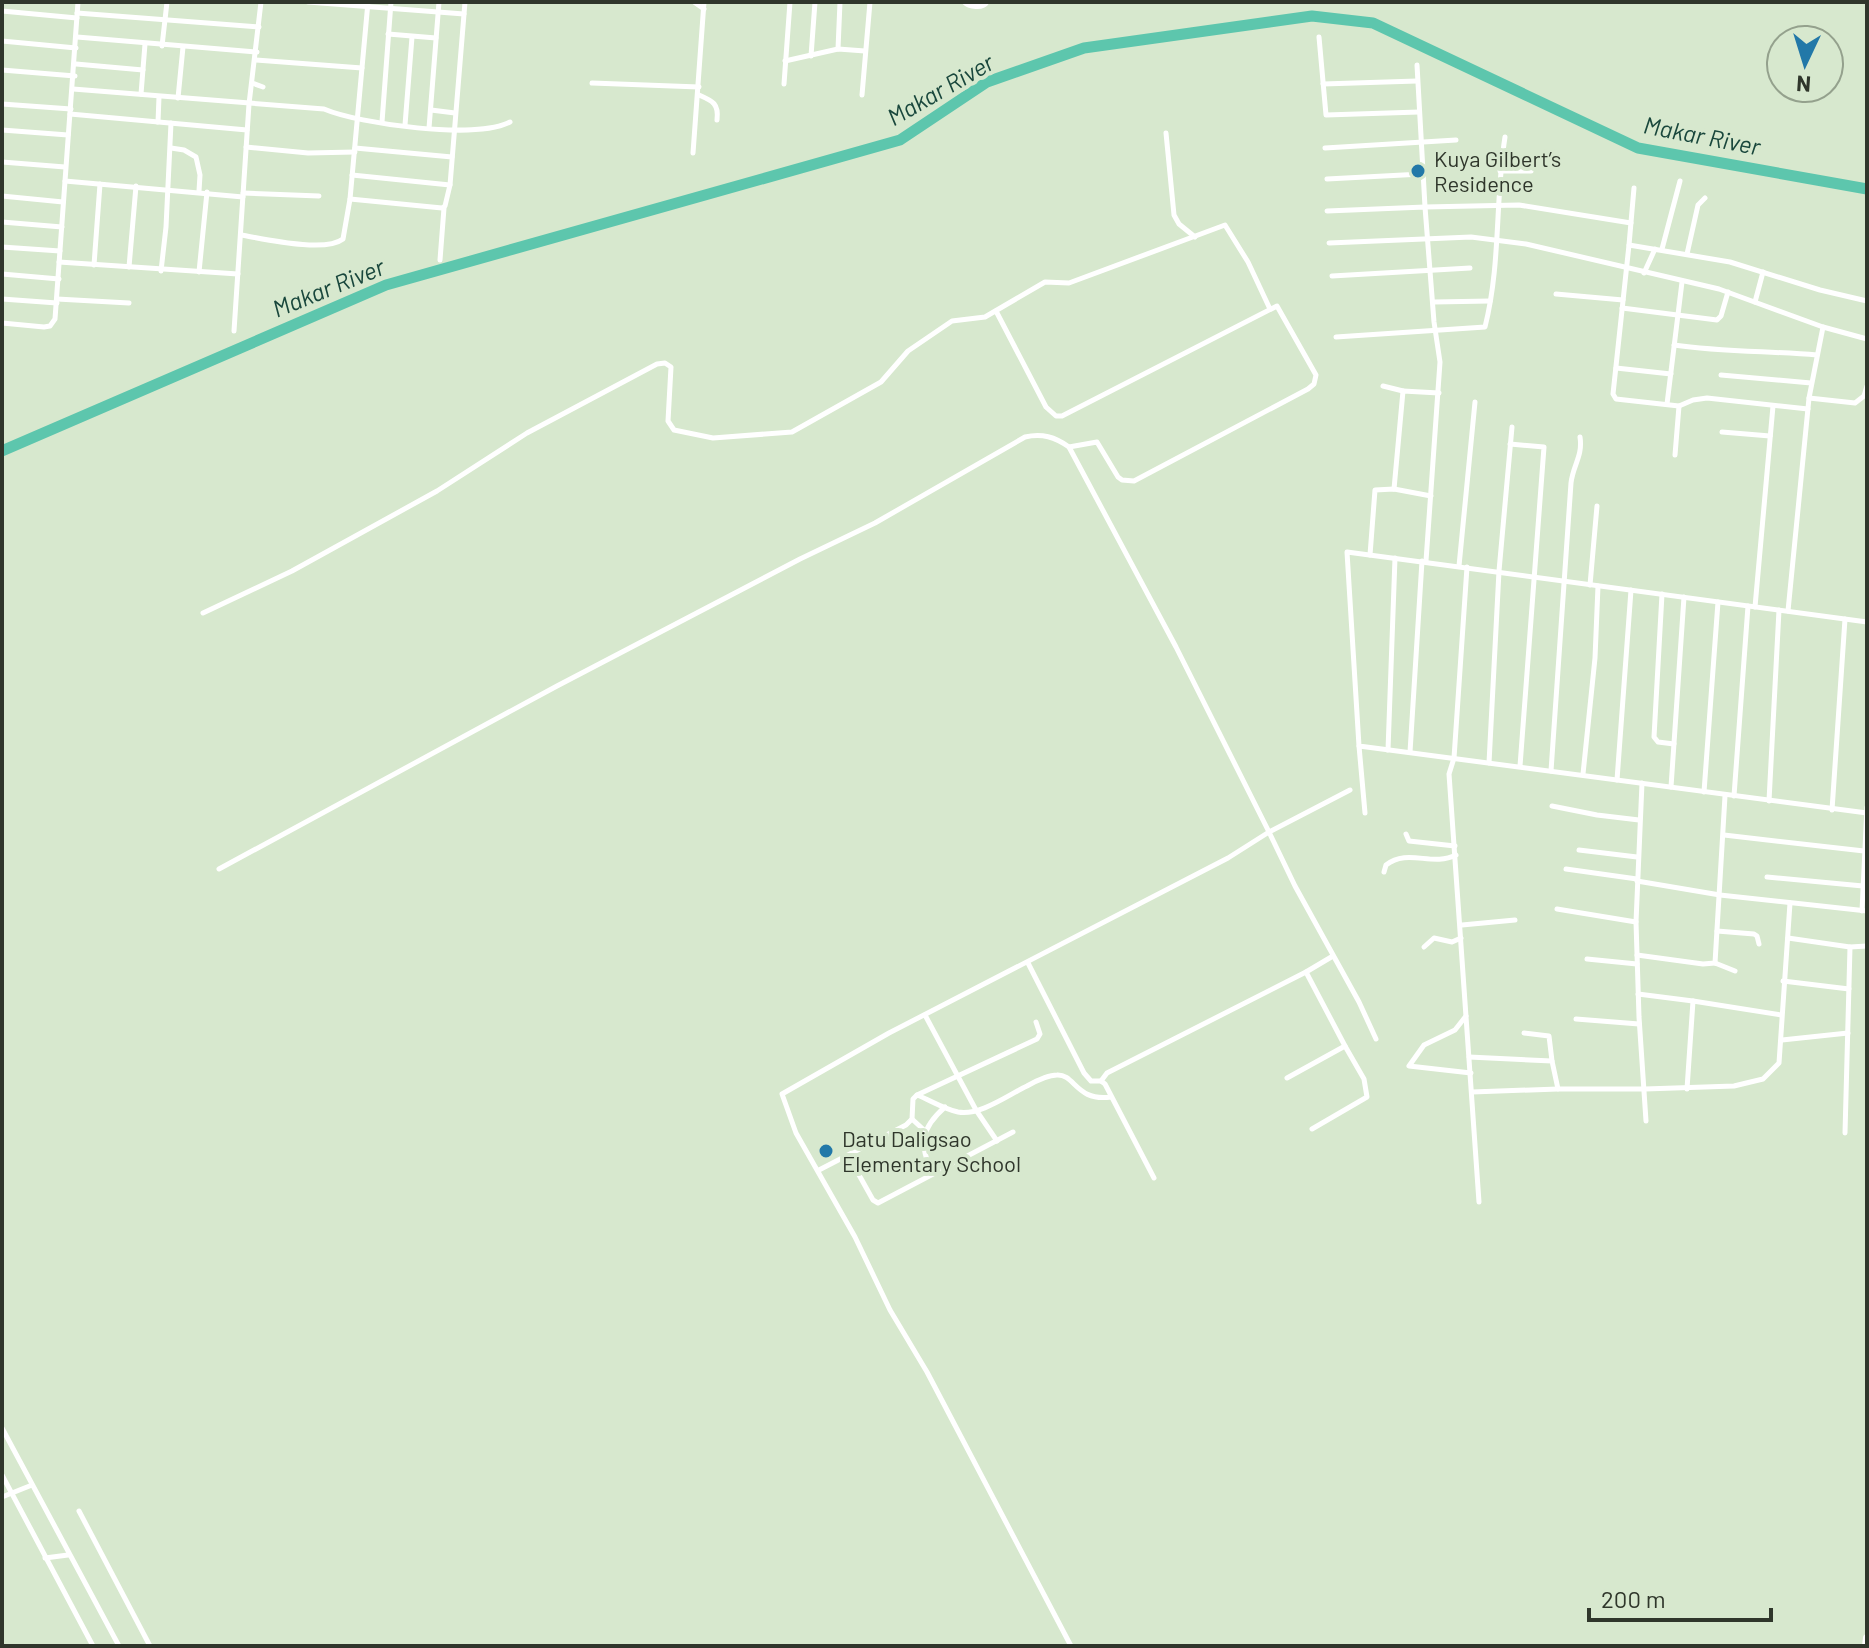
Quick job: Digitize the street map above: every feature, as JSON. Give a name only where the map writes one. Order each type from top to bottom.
[{"type":"main road","points":[[1866,1646],[1867,1638]]},
{"type":"street","points":[[2,323],[47,327],[55,319],[65,167],[76,64],[78,2]]},
{"type":"street","points":[[162,46],[167,2]]},
{"type":"street","points":[[234,331],[249,104],[261,2]]},
{"type":"street","points":[[308,2],[368,4],[464,14]]},
{"type":"street","points":[[429,128],[439,2]]},
{"type":"street","points":[[440,260],[444,208],[450,185],[465,2]]},
{"type":"street","points":[[693,153],[704,5],[694,2]]},
{"type":"street","points":[[784,84],[790,2]]},
{"type":"street","points":[[811,56],[815,2]]},
{"type":"street","points":[[838,49],[840,2]]},
{"type":"street","points":[[862,95],[870,2]]},
{"type":"street","points":[[964,2],[981,6],[987,2]]},
{"type":"street","points":[[241,235],[315,245],[335,244],[345,235],[368,4]]},
{"type":"street","points":[[382,122],[391,6]]},
{"type":"street","points":[[2,11],[259,27]]},
{"type":"street","points":[[388,34],[436,38]]},
{"type":"street","points":[[77,37],[257,52]]},
{"type":"street","points":[[405,125],[412,37]]},
{"type":"street","points":[[1319,37],[1324,108],[1328,116],[1419,112]]},
{"type":"street","points":[[2,41],[76,48]]},
{"type":"street","points":[[141,94],[145,44]]},
{"type":"street","points":[[178,98],[183,47]]},
{"type":"street","points":[[785,61],[838,49],[865,51]]},
{"type":"street","points":[[255,60],[362,68]]},
{"type":"street","points":[[76,64],[143,70]]},
{"type":"street","points":[[1410,752],[1440,357],[1426,238],[1417,65]]},
{"type":"street","points":[[2,70],[75,76]]},
{"type":"street","points":[[1323,84],[1417,81]]},
{"type":"street","points":[[252,83],[263,87]]},
{"type":"street","points":[[592,83],[699,87]]},
{"type":"street","points":[[73,89],[324,109],[358,120],[454,130],[491,129],[510,122]]},
{"type":"street","points":[[699,95],[716,104],[717,120]]},
{"type":"street","points":[[158,122],[159,97]]},
{"type":"street","points":[[2,104],[247,130]]},
{"type":"street","points":[[431,110],[455,113]]},
{"type":"street","points":[[161,271],[171,123]]},
{"type":"street","points":[[2,130],[68,135]]},
{"type":"street","points":[[1166,133],[1174,215],[1179,224],[1195,237]]},
{"type":"street","points":[[1336,337],[1484,328],[1498,240],[1500,171],[1505,137]]},
{"type":"street","points":[[1325,148],[1456,140]]},
{"type":"street","points":[[246,147],[308,153],[355,150],[452,157]]},
{"type":"street","points":[[171,148],[189,151],[196,157],[200,175],[199,191]]},
{"type":"street","points":[[2,162],[65,167]]},
{"type":"street","points":[[1500,171],[1531,171]]},
{"type":"street","points":[[1327,179],[1422,174]]},
{"type":"street","points":[[352,175],[450,185]]},
{"type":"street","points":[[65,181],[243,195],[319,196]]},
{"type":"street","points":[[1644,273],[1659,249],[1680,181]]},
{"type":"street","points":[[94,265],[100,184]]},
{"type":"street","points":[[129,267],[136,186]]},
{"type":"street","points":[[1634,188],[1613,394],[1616,399],[1679,406],[1700,398],[1808,409]]},
{"type":"street","points":[[199,272],[207,192]]},
{"type":"street","points":[[2,196],[63,202]]},
{"type":"street","points":[[1687,254],[1698,205],[1705,198]]},
{"type":"street","points":[[350,199],[444,208]]},
{"type":"street","points":[[1327,211],[1500,204],[1631,223]]},
{"type":"street","points":[[2,222],[62,227]]},
{"type":"street","points":[[203,613],[292,571],[437,491],[527,433],[657,364],[665,363],[671,367],[668,421],[674,430],[713,438],[792,432],[881,382],[908,351],[952,321],[978,319],[1045,282],[1069,283],[1225,225],[1248,262],[1270,309]]},
{"type":"street","points":[[1329,243],[1471,237],[1541,247],[1728,292],[1823,327],[1867,339]]},
{"type":"street","points":[[1629,245],[1730,262],[1867,301]]},
{"type":"street","points":[[2,247],[60,251]]},
{"type":"street","points":[[59,262],[238,274]]},
{"type":"street","points":[[1332,276],[1470,268]]},
{"type":"street","points":[[1755,302],[1763,272]]},
{"type":"street","points":[[2,274],[59,279]]},
{"type":"street","points":[[1667,404],[1682,282]]},
{"type":"street","points":[[1622,308],[1717,320],[1728,292]]},
{"type":"street","points":[[1556,294],[1623,300]]},
{"type":"street","points":[[2,299],[129,303]]},
{"type":"street","points":[[1434,302],[1490,301]]},
{"type":"street","points":[[996,311],[1046,407],[1059,416],[1277,306],[1316,375],[1313,386],[1134,481],[1118,477],[1097,442],[1069,447]]},
{"type":"street","points":[[1788,611],[1809,398],[1823,327]]},
{"type":"street","points":[[1674,345],[1716,351],[1730,348],[1817,355]]},
{"type":"street","points":[[1616,368],[1671,374]]},
{"type":"street","points":[[1721,375],[1811,383]]},
{"type":"street","points":[[1383,386],[1403,391],[1439,393]]},
{"type":"street","points":[[1809,398],[1855,403],[1864,396],[1867,386]]},
{"type":"street","points":[[1394,489],[1403,391]]},
{"type":"street","points":[[1459,566],[1475,402]]},
{"type":"street","points":[[1675,455],[1679,406]]},
{"type":"street","points":[[1755,607],[1773,406]]},
{"type":"street","points":[[1489,763],[1499,571],[1512,427]]},
{"type":"street","points":[[1722,432],[1770,436]]},
{"type":"street","points":[[219,869],[557,686],[875,523],[1025,437],[1043,435],[1069,447],[1176,647],[1376,1039]]},
{"type":"street","points":[[1551,771],[1571,483],[1572,472],[1582,453],[1580,437]]},
{"type":"street","points":[[1510,444],[1544,447],[1520,766]]},
{"type":"street","points":[[1370,555],[1375,490],[1394,489],[1431,496]]},
{"type":"street","points":[[1590,585],[1597,506]]},
{"type":"street","points":[[1365,813],[1347,552],[1867,622]]},
{"type":"street","points":[[1388,750],[1395,558]]},
{"type":"street","points":[[1467,567],[1454,758],[1449,774],[1462,925],[1479,1202]]},
{"type":"street","points":[[1583,774],[1595,658],[1598,586]]},
{"type":"street","points":[[1617,780],[1631,590]]},
{"type":"street","points":[[1662,594],[1654,737],[1658,742],[1674,744]]},
{"type":"street","points":[[1671,787],[1684,597]]},
{"type":"street","points":[[1704,792],[1718,602]]},
{"type":"street","points":[[1734,796],[1748,606]]},
{"type":"street","points":[[1769,801],[1779,610]]},
{"type":"street","points":[[1832,810],[1845,619]]},
{"type":"street","points":[[1359,746],[1867,813]]},
{"type":"street","points":[[1642,783],[1636,922],[1646,1121]]},
{"type":"street","points":[[1071,1646],[792,1124],[782,1094],[1350,790]]},
{"type":"street","points":[[1715,963],[1725,796]]},
{"type":"street","points":[[1552,806],[1639,820]]},
{"type":"street","points":[[1566,869],[1720,895],[1865,911],[1863,886],[1867,807]]},
{"type":"street","points":[[1406,834],[1409,841],[1455,846]]},
{"type":"street","points":[[1724,835],[1864,851]]},
{"type":"street","points":[[1579,850],[1637,857]]},
{"type":"street","points":[[1384,872],[1386,865],[1397,858],[1414,856],[1442,861],[1456,855]]},
{"type":"street","points":[[1767,877],[1863,886]]},
{"type":"street","points":[[1472,1092],[1687,1089],[1734,1086],[1763,1079],[1779,1063],[1790,903]]},
{"type":"street","points":[[1557,909],[1636,922]]},
{"type":"street","points":[[1462,925],[1515,920]]},
{"type":"street","points":[[1717,931],[1754,934],[1759,944]]},
{"type":"street","points":[[1424,947],[1434,938],[1455,942],[1462,938]]},
{"type":"street","points":[[1788,938],[1850,947],[1867,946]]},
{"type":"street","points":[[1845,1133],[1850,947]]},
{"type":"street","points":[[1637,955],[1715,963],[1735,971]]},
{"type":"street","points":[[1101,1081],[1107,1073],[1333,956]]},
{"type":"street","points":[[1587,959],[1637,964]]},
{"type":"street","points":[[1028,963],[1084,1073],[1091,1081],[1101,1081]]},
{"type":"street","points":[[1306,972],[1364,1079],[1367,1097],[1312,1129]]},
{"type":"street","points":[[1783,981],[1849,989]]},
{"type":"street","points":[[1638,994],[1781,1015]]},
{"type":"street","points":[[1687,1089],[1693,1001]]},
{"type":"street","points":[[925,1015],[976,1110],[997,1141]]},
{"type":"street","points":[[1467,1015],[1455,1030],[1424,1045],[1409,1066],[1471,1073]]},
{"type":"street","points":[[1576,1019],[1639,1024]]},
{"type":"street","points":[[819,1170],[898,1130],[912,1119],[913,1099],[917,1095],[1037,1039],[1040,1034],[1036,1022]]},
{"type":"street","points":[[1524,1033],[1549,1036],[1558,1089]]},
{"type":"street","points":[[1782,1040],[1848,1033]]},
{"type":"street","points":[[1287,1078],[1345,1046]]},
{"type":"street","points":[[1469,1057],[1552,1061]]},
{"type":"street","points":[[917,1095],[959,1112],[976,1110],[1057,1074],[1063,1075],[1082,1093],[1091,1097],[1111,1097]]},
{"type":"street","points":[[1101,1081],[1154,1178]]},
{"type":"street","points":[[933,1173],[923,1149],[925,1131],[945,1107]]},
{"type":"street","points":[[912,1119],[919,1122],[925,1131]]},
{"type":"street","points":[[843,1158],[854,1166],[877,1203],[1013,1132]]},
{"type":"street","points":[[2,1428],[119,1646]]},
{"type":"street","points":[[2,1475],[93,1646]]},
{"type":"street","points":[[2,1497],[32,1485]]},
{"type":"street","points":[[79,1511],[150,1646]]},
{"type":"street","points":[[45,1558],[69,1555]]},
{"type":"waterway","name":"Makar River","points":[[2,451],[386,285],[900,140],[987,82],[1084,48],[1312,16],[1373,23],[1638,148],[1867,189]]},
{"type":"place","name":"Kuya Gilbert’s Residence","points":[[1418,171]]},
{"type":"place","name":"Datu Daligsao Elementary School","points":[[826,1151]]}]
